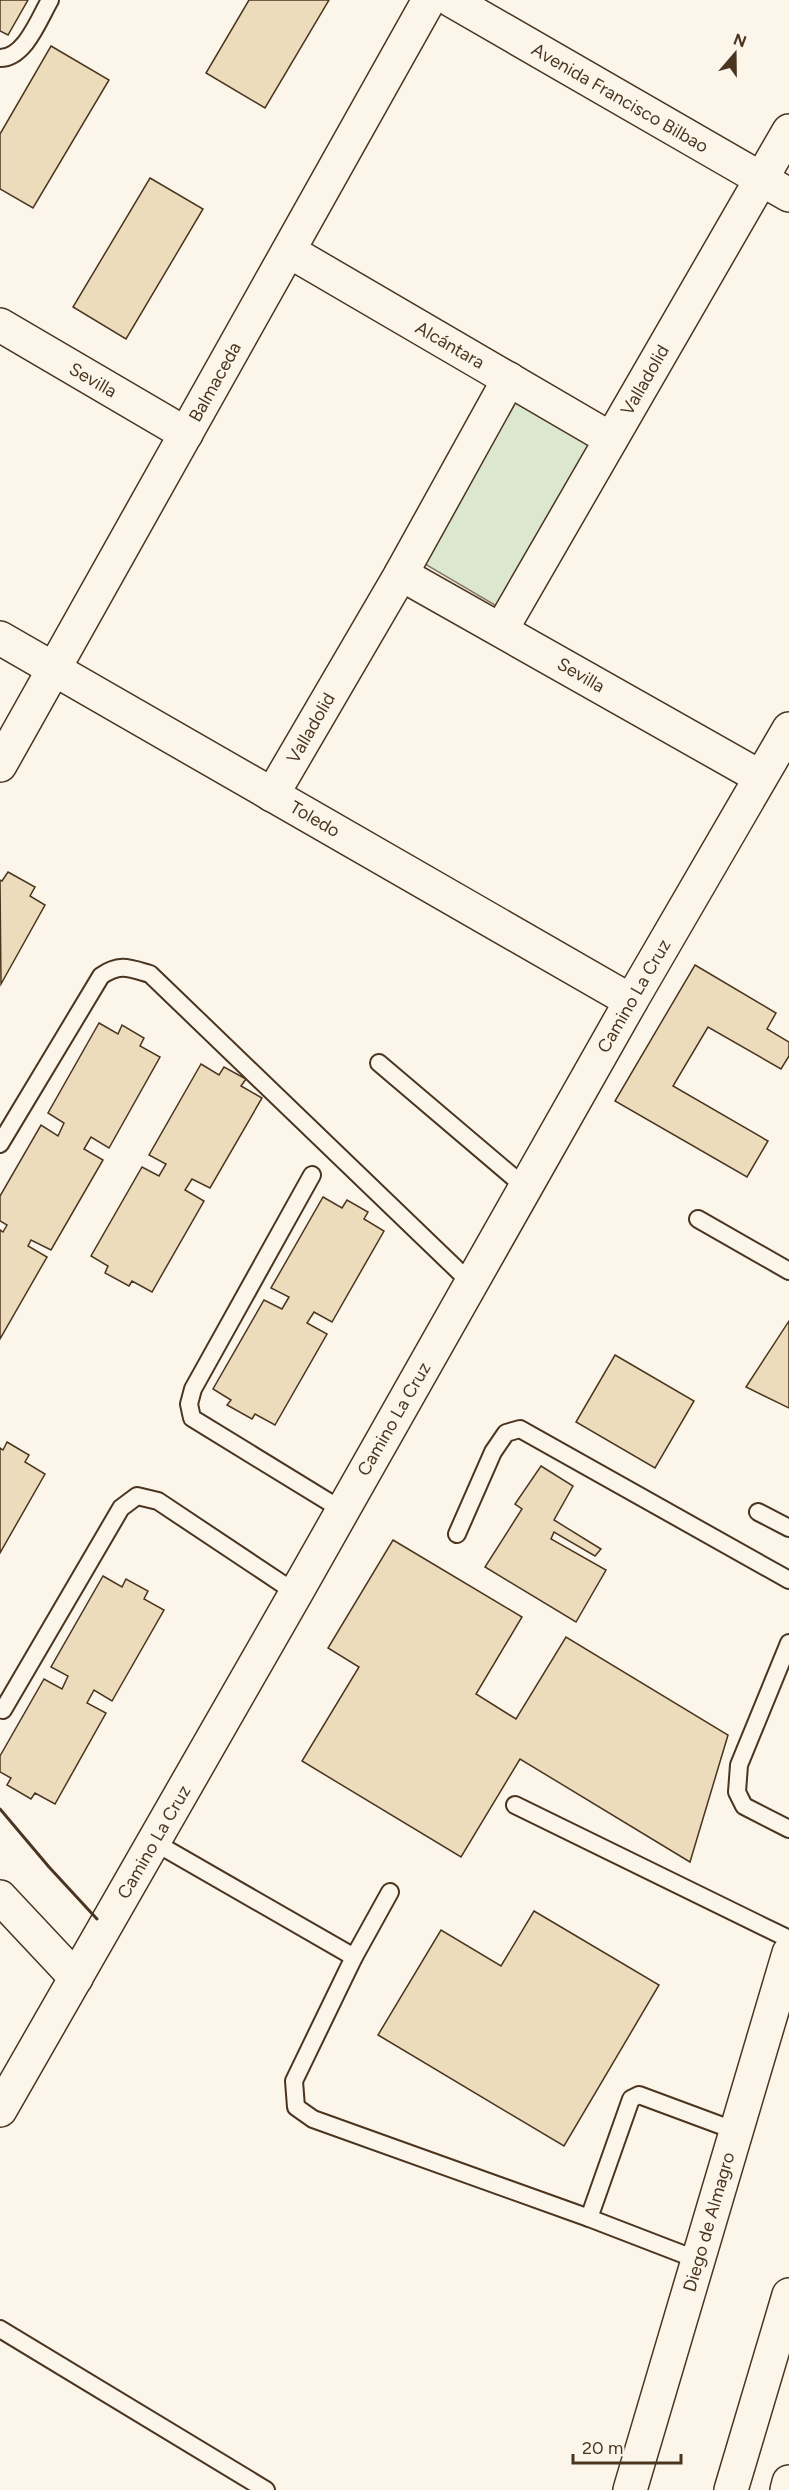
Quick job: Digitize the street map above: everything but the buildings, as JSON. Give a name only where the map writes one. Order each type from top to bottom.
[{"type":"main road","name":"Balmaceda","points":[[0,765],[429,0]]},
{"type":"main road","name":"Avenida Francisco Bilbao","points":[[451,0],[789,195]]},
{"type":"main road","name":"Valladolid","points":[[501,630],[789,131]]},
{"type":"main road","name":"Alcántara","points":[[289,251],[611,439]]},
{"type":"main road","name":"Sevilla","points":[[0,325],[186,434]]},
{"type":"main road","name":"Valladolid","points":[[272,795],[401,574],[509,379]]},
{"type":"main road","name":"Sevilla","points":[[401,574],[760,777]]},
{"type":"main road","name":"Toledo","points":[[0,638],[631,1001]]},
{"type":"main road","name":"Camino La Cruz","points":[[0,2109],[296,1593],[631,1001],[789,729]]},
{"type":"main road","points":[[0,1897],[76,1978]]},
{"type":"main road","name":"Diego de Almagro","points":[[630,2490],[789,1953]]},
{"type":"main road","points":[[731,2490],[789,2295]]},
{"type":"main road","points":[[787,2490],[789,2482]]},
{"type":"lane","points":[[0,58],[7,58],[20,50],[50,0]]},
{"type":"lane","points":[[0,1144],[101,976],[113,968],[127,967],[150,974],[471,1283]]},
{"type":"lane","points":[[379,1063],[525,1187]]},
{"type":"lane","points":[[312,1175],[193,1389],[189,1404],[192,1418],[342,1510]]},
{"type":"lane","points":[[698,1219],[789,1271]]},
{"type":"lane","points":[[457,1534],[493,1452],[506,1433],[520,1429],[789,1580]]},
{"type":"lane","points":[[3,1710],[121,1508],[137,1496],[158,1501],[296,1593]]},
{"type":"lane","points":[[758,1512],[789,1528]]},
{"type":"lane","points":[[789,1643],[783,1676],[739,1765],[737,1792],[744,1806],[789,1829]]},
{"type":"lane","points":[[514,1805],[789,1939]]},
{"type":"lane","points":[[154,1842],[354,1957]]},
{"type":"lane","points":[[390,1892],[354,1957],[294,2081],[296,2107],[313,2119],[589,2218],[698,2260]]},
{"type":"lane","points":[[589,2218],[631,2099],[639,2095],[736,2131]]},
{"type":"lane","points":[[0,2329],[266,2490]]},
{"type":"green space","points":[[512,398],[599,449],[505,611],[413,557]]},
{"type":"wall","points":[[0,1809],[97,1919]]}]
